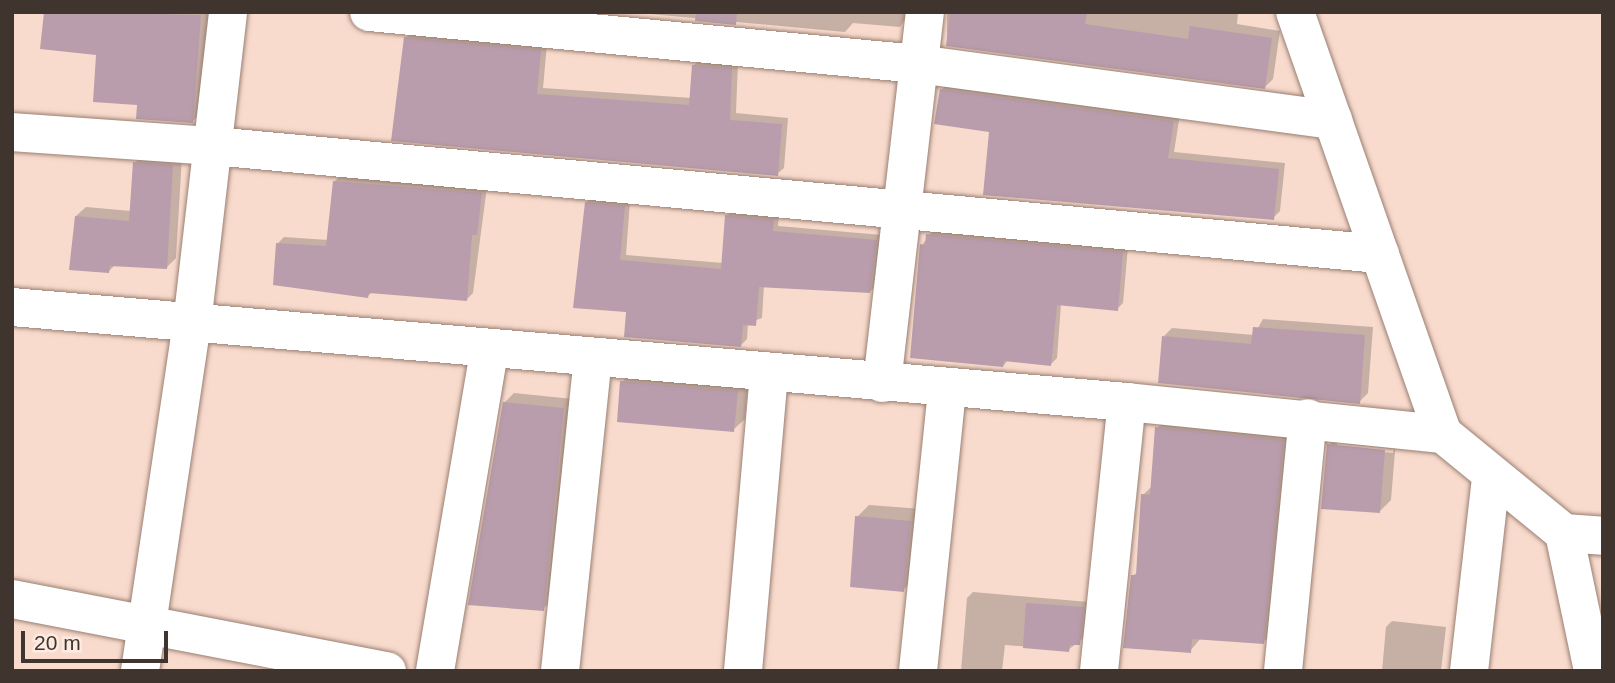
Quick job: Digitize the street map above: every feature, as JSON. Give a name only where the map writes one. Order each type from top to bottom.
[{"type":"street","points":[[140,671],[192,324],[228,12]]},
{"type":"street","points":[[369,12],[918,64],[1333,120]]},
{"type":"street","points":[[883,383],[925,12]]},
{"type":"street","points":[[1295,12],[1443,434],[1491,477],[1564,533],[1603,536]]},
{"type":"street","points":[[12,132],[213,146],[1380,254]]},
{"type":"street","points":[[12,307],[489,351],[1127,401],[1443,434]]},
{"type":"street","points":[[435,671],[489,351]]},
{"type":"street","points":[[561,671],[593,358]]},
{"type":"street","points":[[743,671],[769,373]]},
{"type":"street","points":[[918,671],[947,388]]},
{"type":"street","points":[[1099,671],[1127,401]]},
{"type":"street","points":[[1283,671],[1308,418]]},
{"type":"street","points":[[1469,671],[1491,477]]},
{"type":"street","points":[[1564,533],[1593,671]]},
{"type":"street","points":[[12,599],[387,671]]},
{"type":"building","points":[[44,12],[201,15],[193,123],[136,119],[137,105],[93,102],[96,55],[40,49]]},
{"type":"building","points":[[696,12],[737,12],[736,25],[695,21]]},
{"type":"building","points":[[950,12],[1087,12],[1085,24],[1188,39],[1190,26],[1272,38],[1265,89],[946,46]]},
{"type":"building","points":[[404,37],[541,50],[537,94],[689,105],[692,65],[732,68],[730,120],[782,124],[778,176],[391,141]]},
{"type":"building","points":[[940,89],[1174,121],[1168,158],[1279,169],[1274,220],[983,195],[989,132],[934,124]]},
{"type":"building","points":[[133,162],[173,165],[167,269],[110,266],[109,273],[69,270],[75,216],[129,221]]},
{"type":"building","points":[[333,181],[482,193],[477,235],[472,235],[467,301],[369,293],[368,298],[273,285],[276,243],[326,246]]},
{"type":"building","points":[[585,202],[625,206],[620,260],[721,269],[725,215],[774,220],[773,231],[877,240],[870,293],[759,287],[756,326],[743,325],[741,347],[624,337],[626,312],[573,308]]},
{"type":"building","points":[[926,234],[1123,252],[1118,311],[1057,305],[1051,366],[1004,361],[1003,367],[910,358],[920,244],[925,245]]},
{"type":"building","points":[[1253,327],[1365,335],[1360,404],[1158,383],[1162,336],[1251,344]]},
{"type":"building","points":[[620,381],[738,391],[734,432],[617,422]]},
{"type":"building","points":[[503,402],[564,408],[544,611],[468,605]]},
{"type":"building","points":[[1155,427],[1284,440],[1264,644],[1192,639],[1191,653],[1123,648],[1131,575],[1136,575],[1141,494],[1150,495]]},
{"type":"building","points":[[1327,444],[1385,450],[1380,513],[1321,509]]},
{"type":"building","points":[[855,516],[911,521],[904,592],[850,587]]},
{"type":"building","points":[[1026,603],[1084,607],[1080,645],[1070,645],[1069,652],[1023,648]]}]
